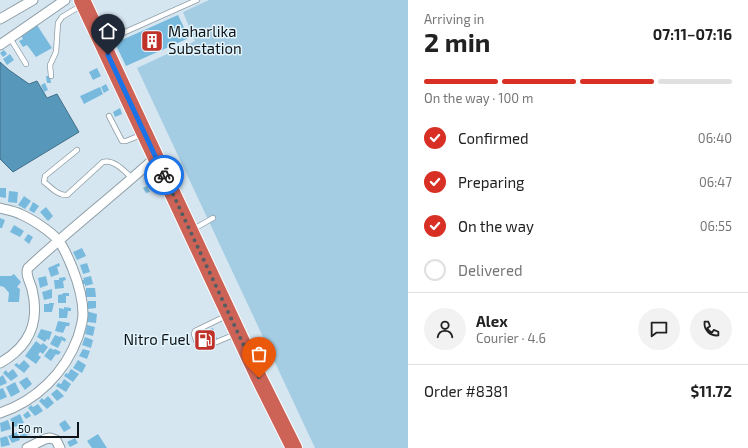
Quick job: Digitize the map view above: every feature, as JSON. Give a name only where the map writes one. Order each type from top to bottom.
[{"type":"highway","points":[[83,2],[163,174],[294,448]]},
{"type":"street","points":[[0,19],[19,4],[33,0]]},
{"type":"street","points":[[0,45],[65,0]]},
{"type":"street","points":[[0,363],[16,352],[31,332],[35,306],[27,270],[58,240],[156,157]]},
{"type":"street","points":[[0,208],[21,214],[39,225],[58,240],[78,282],[82,296],[83,315],[79,334],[65,365],[53,379],[24,403],[0,413]]},
{"type":"street","points":[[27,448],[50,438],[56,440],[60,448]]},
{"type":"lane","points":[[102,42],[197,0]]},
{"type":"lane","points":[[51,76],[50,65],[56,52],[58,23],[62,17],[83,2]]},
{"type":"lane","points":[[10,38],[26,64]]},
{"type":"lane","points":[[109,116],[122,141],[126,141],[145,133]]},
{"type":"lane","points":[[77,150],[45,176],[44,182],[58,194],[67,195],[103,162],[107,161],[112,162],[132,178]]},
{"type":"lane","points":[[191,230],[213,218]]},
{"type":"lane","points":[[230,314],[195,331],[194,334],[198,346],[202,348],[239,333]]},
{"type":"shaded area","points":[[209,0],[408,0],[408,448],[315,448],[137,68],[195,41],[183,12]]},
{"type":"shaded area","points":[[0,62],[29,84],[37,81],[47,98],[57,94],[79,132],[13,172],[0,159]]},
{"type":"building","name":"Maharlika Substation","points":[[178,15],[189,38],[126,66],[115,43]]},
{"type":"building","points":[[37,25],[52,48],[36,57],[27,45],[23,47],[19,41],[23,39],[21,36]]},
{"type":"building","points":[[4,50],[7,54],[3,57],[0,53]]},
{"type":"building","points":[[10,54],[14,60],[7,65],[3,59]]},
{"type":"building","points":[[97,68],[101,76],[93,80],[89,72]]},
{"type":"building","points":[[46,76],[50,76],[51,83],[47,83]]},
{"type":"building","points":[[45,83],[48,90],[44,92],[41,85]]},
{"type":"building","points":[[106,84],[109,90],[104,93],[101,87]]},
{"type":"building","points":[[100,87],[103,94],[84,104],[80,96]]},
{"type":"building","points":[[120,108],[122,114],[115,117],[113,112]]},
{"type":"building","points":[[147,186],[150,192],[146,193],[143,188]]},
{"type":"building","points":[[0,188],[6,188],[6,198],[0,197]]},
{"type":"building","points":[[9,191],[18,192],[17,203],[8,202]]},
{"type":"building","points":[[24,196],[31,201],[25,209],[18,205]]},
{"type":"building","points":[[33,202],[39,206],[34,213],[29,210]]},
{"type":"building","points":[[46,207],[53,216],[48,221],[40,212]]},
{"type":"building","points":[[0,218],[5,220],[2,228],[0,228]]},
{"type":"building","points":[[14,225],[24,231],[20,237],[10,232]]},
{"type":"building","points":[[28,234],[33,237],[29,244],[24,240]]},
{"type":"building","points":[[82,248],[86,256],[77,260],[73,252]]},
{"type":"building","points":[[59,263],[60,266],[57,267],[59,274],[51,277],[48,268]]},
{"type":"building","points":[[87,263],[90,272],[83,274],[80,265]]},
{"type":"building","points":[[14,274],[21,282],[17,287],[20,289],[19,302],[8,302],[9,293],[4,287],[0,286],[0,276],[11,276]]},
{"type":"building","points":[[46,276],[48,285],[40,288],[38,278]]},
{"type":"building","points":[[91,276],[93,284],[85,286],[82,280],[84,280],[83,278]]},
{"type":"building","points":[[65,277],[66,280],[63,281],[64,288],[55,289],[54,280],[59,280],[59,278]]},
{"type":"building","points":[[86,288],[95,288],[96,297],[86,297],[86,295],[84,295],[84,291],[86,291]]},
{"type":"building","points":[[52,289],[52,298],[44,300],[42,292]]},
{"type":"building","points":[[69,293],[69,296],[66,296],[66,303],[58,303],[58,295]]},
{"type":"building","points":[[88,301],[96,301],[96,308],[88,309],[88,307],[86,307],[86,303],[88,303]]},
{"type":"building","points":[[54,303],[52,312],[44,312],[44,304]]},
{"type":"building","points":[[64,307],[71,308],[71,311],[68,311],[67,318],[59,318],[59,308],[64,309]]},
{"type":"building","points":[[86,311],[97,314],[96,323],[87,322],[88,315],[86,315]]},
{"type":"building","points":[[58,321],[70,323],[69,326],[66,326],[63,333],[55,331]]},
{"type":"building","points":[[87,325],[95,327],[93,336],[85,334]]},
{"type":"building","points":[[213,328],[217,339],[200,345],[196,334]]},
{"type":"building","points":[[41,329],[52,332],[49,340],[47,339],[45,342],[37,337]]},
{"type":"building","points":[[55,335],[66,339],[65,342],[62,340],[58,348],[50,344]]},
{"type":"building","points":[[85,337],[93,340],[91,348],[82,345]]},
{"type":"building","points":[[36,341],[41,345],[43,343],[48,347],[43,354],[40,352],[38,355],[41,357],[36,364],[25,356]]},
{"type":"building","points":[[50,348],[61,352],[58,355],[56,354],[51,361],[44,356]]},
{"type":"building","points":[[83,349],[90,351],[87,359],[79,356]]},
{"type":"building","points":[[24,360],[30,366],[24,373],[14,365],[17,363],[19,365]]},
{"type":"building","points":[[78,360],[86,365],[82,373],[73,368]]},
{"type":"building","points":[[13,369],[18,376],[11,381],[3,373],[6,370],[8,373]]},
{"type":"building","points":[[71,369],[79,374],[73,382],[64,376],[66,373],[68,374]]},
{"type":"building","points":[[3,375],[7,383],[0,386],[0,377]]},
{"type":"building","points":[[27,377],[32,384],[25,390],[19,382]]},
{"type":"building","points":[[64,379],[71,384],[66,392],[56,386],[58,383],[61,384]]},
{"type":"building","points":[[15,382],[20,392],[11,397],[6,387]]},
{"type":"building","points":[[3,388],[7,397],[0,400],[0,389]]},
{"type":"building","points":[[57,389],[64,396],[57,401],[51,394]]},
{"type":"building","points":[[48,396],[54,403],[47,409],[39,401],[42,398],[44,400]]},
{"type":"building","points":[[38,404],[43,411],[35,416],[28,408],[31,405],[33,407]]},
{"type":"building","points":[[28,411],[31,416],[26,419],[23,415]]},
{"type":"building","points":[[20,414],[24,423],[15,427],[10,419]]},
{"type":"building","points":[[8,420],[11,429],[1,432],[0,423]]},
{"type":"building","points":[[65,420],[71,428],[64,432],[59,424]]},
{"type":"building","points":[[26,427],[30,434],[22,438],[18,432]]},
{"type":"building","points":[[17,432],[20,440],[12,443],[8,436]]},
{"type":"building","points":[[98,434],[107,448],[92,448],[87,441]]},
{"type":"building","points":[[7,436],[10,445],[1,447],[0,438]]},
{"type":"building","points":[[75,438],[78,443],[70,447],[67,442]]},
{"type":"way so far","points":[[164,175],[259,378]]},
{"type":"place","name":"Maharlika Substation","points":[[152,41]]},
{"type":"place","name":"Nitro Fuel","points":[[205,340]]},
{"type":"route","points":[[108,55],[164,175]]}]
